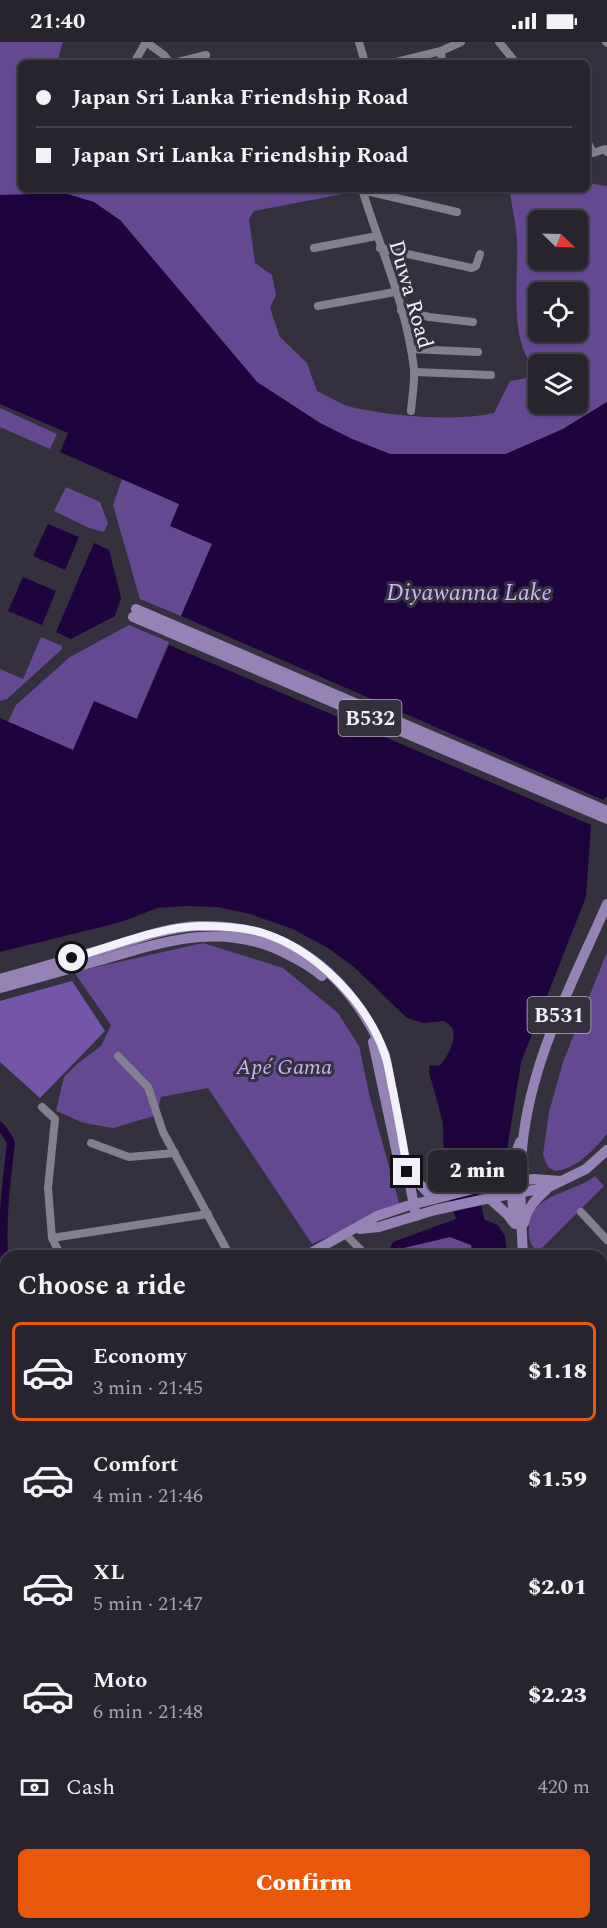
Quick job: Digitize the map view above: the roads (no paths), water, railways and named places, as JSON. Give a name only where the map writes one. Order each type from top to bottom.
[{"type":"main road","name":"B532","points":[[607,811],[135,613],[607,819]]},
{"type":"main road","name":"B531","points":[[515,1181],[539,1067],[607,904]]},
{"type":"main road","points":[[0,979],[156,933],[198,926],[262,933],[293,946],[322,966],[342,986],[375,1031],[385,1055],[412,1211]]},
{"type":"main road","points":[[0,988],[168,940],[202,935],[238,938],[271,946],[293,957],[317,971],[339,992],[356,1012],[372,1037],[412,1211]]},
{"type":"main road","name":"B531","points":[[493,1184],[507,1173],[524,1130]]},
{"type":"main road","points":[[518,1228],[534,1201],[549,1188],[586,1169],[607,1150]]},
{"type":"main road","name":"B531","points":[[514,1156],[515,1181]]},
{"type":"main road","points":[[407,1172],[437,1202],[485,1199],[549,1188]]},
{"type":"main road","points":[[515,1181],[521,1250]]},
{"type":"main road","points":[[316,1250],[377,1216],[412,1211],[480,1186],[515,1181],[561,1181]]},
{"type":"main road","points":[[485,1199],[508,1215],[518,1228]]},
{"type":"street","points":[[136,60],[146,42],[168,60]]},
{"type":"street","points":[[359,42],[364,60]]},
{"type":"street","points":[[404,60],[441,51],[461,42]]},
{"type":"street","points":[[499,42],[514,60]]},
{"type":"street","points":[[441,51],[441,60]]},
{"type":"street","points":[[186,60],[206,55]]},
{"type":"street","points":[[590,147],[593,153],[605,150],[607,152]]},
{"type":"street","name":"Duwa Road","points":[[363,192],[411,348],[414,372],[411,411]]},
{"type":"street","points":[[374,192],[457,212]]},
{"type":"street","points":[[314,248],[377,236]]},
{"type":"street","points":[[380,248],[472,268],[476,266],[480,254]]},
{"type":"street","points":[[318,306],[395,292]]},
{"type":"street","points":[[401,310],[429,317],[473,322]]},
{"type":"street","points":[[411,348],[478,352]]},
{"type":"street","points":[[414,372],[491,375]]},
{"type":"street","points":[[118,1056],[148,1087],[163,1132],[227,1250]]},
{"type":"street","points":[[42,1107],[55,1119],[48,1188],[52,1238],[58,1250]]},
{"type":"street","points":[[91,1143],[129,1157],[175,1154]]},
{"type":"street","points":[[580,1212],[607,1240]]},
{"type":"street","points":[[52,1238],[208,1214]]},
{"type":"street","points":[[350,1232],[363,1250]]},
{"type":"water","name":"Diyawanna Lake","points":[[64,193],[94,202],[120,220],[257,382],[320,423],[390,454],[506,454],[563,429],[607,402],[607,796],[603,800],[181,616],[212,544],[170,526],[179,504],[60,452],[68,433],[0,404],[0,195]]},
{"type":"water","points":[[48,524],[79,537],[65,570],[33,556]]},
{"type":"water","points":[[94,543],[109,550],[121,598],[115,616],[71,639],[56,632]]},
{"type":"water","points":[[23,577],[56,591],[42,625],[8,611]]},
{"type":"water","points":[[169,645],[591,825],[586,897],[521,1062],[505,1162],[495,1171],[473,1177],[485,1220],[498,1225],[505,1236],[506,1250],[472,1250],[471,1245],[450,1237],[402,1250],[389,1250],[393,1242],[456,1219],[444,1182],[443,1123],[429,1072],[430,1065],[439,1066],[445,1059],[453,1043],[453,1032],[444,1021],[423,1023],[407,1018],[354,967],[328,948],[293,929],[250,914],[217,907],[186,906],[157,908],[121,922],[0,952],[0,718],[73,750],[94,701],[137,719]]},
{"type":"waterway","points":[[0,1126],[11,1143],[6,1191],[4,1250]]},
{"type":"park label","name":"Apé Gama","points":[[284,1066]]}]
